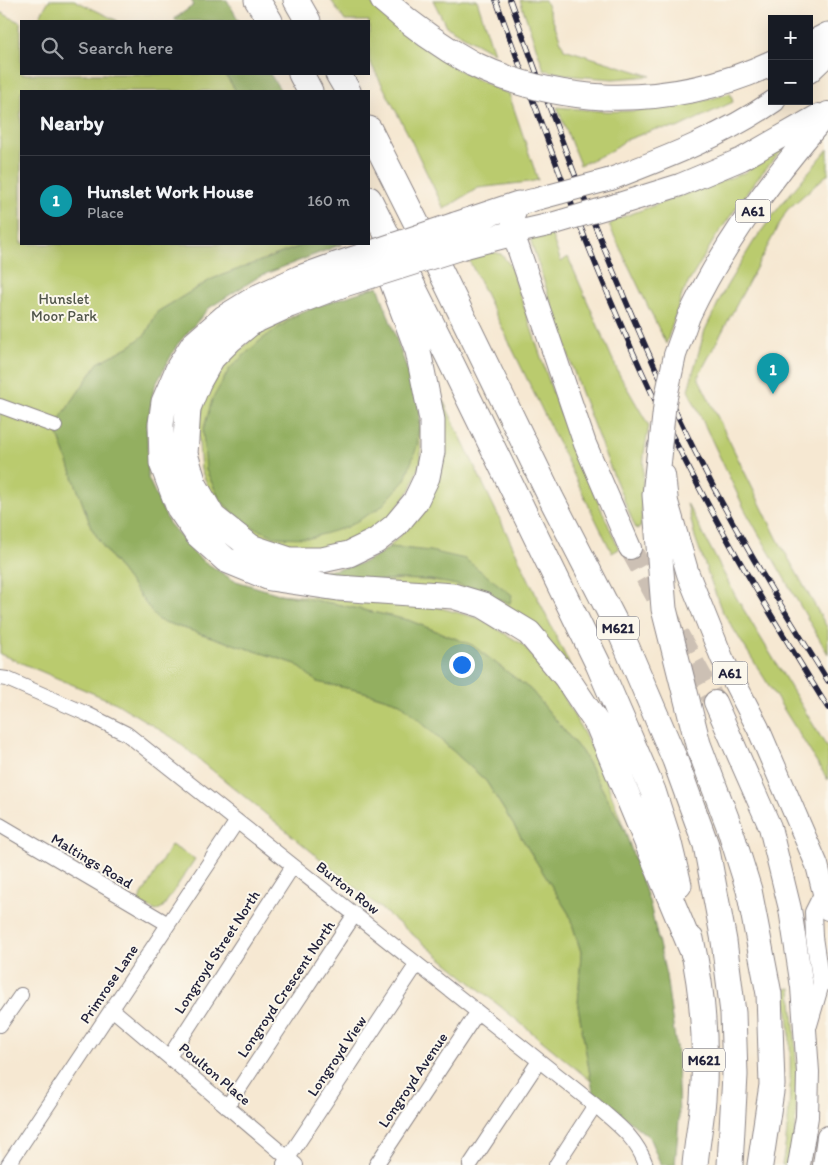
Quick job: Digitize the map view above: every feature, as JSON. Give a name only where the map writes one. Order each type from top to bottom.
[{"type":"highway","points":[[257,0],[269,20]]},
{"type":"highway","points":[[296,0],[307,20]]},
{"type":"highway","points":[[383,0],[408,23],[473,64],[498,76],[537,88],[571,95],[628,98],[673,94],[722,83],[768,65]]},
{"type":"highway","points":[[813,43],[828,35]]},
{"type":"highway","points":[[813,68],[828,54]]},
{"type":"highway","points":[[302,75],[309,90]]},
{"type":"highway","points":[[339,75],[347,90]]},
{"type":"highway","points":[[370,224],[418,352],[432,420],[432,452],[427,477],[415,502],[395,526],[376,541],[349,554],[322,560],[290,560],[251,548],[213,517],[194,484],[185,454],[188,408],[198,383],[212,358],[238,333],[252,322],[289,305],[339,275],[459,236],[528,202],[611,179],[673,155],[720,134],[748,119],[768,105]]},
{"type":"highway","points":[[459,236],[513,233],[548,225],[680,185],[742,159],[828,109]]},
{"type":"highway","name":"A61","points":[[824,902],[817,865],[758,728],[722,658],[688,574],[668,502],[660,448],[667,392],[675,355],[689,316],[706,281],[727,247],[804,141],[828,113]]},
{"type":"highway","name":"M621","points":[[370,131],[551,498],[622,636],[675,760],[706,845],[724,941],[733,1013],[735,1075],[730,1165]]},
{"type":"highway","name":"M621","points":[[370,201],[447,354],[606,682],[653,791],[667,835],[694,955],[703,1016],[703,1100],[695,1165]]},
{"type":"highway","points":[[528,202],[513,217],[513,233],[585,444],[630,548]]},
{"type":"highway","points":[[339,275],[300,278],[258,297],[224,318],[193,345],[179,367],[164,402],[160,424],[162,463],[179,508],[197,534],[226,560],[270,578],[338,588],[453,596],[483,605],[529,633],[566,677],[598,725],[694,955]]},
{"type":"highway","points":[[660,448],[655,495],[664,610],[698,744],[729,826],[749,890],[769,994],[772,1085],[760,1165]]},
{"type":"highway","name":"A61","points":[[715,702],[770,827],[785,887],[798,957],[807,1032],[808,1072],[807,1117],[799,1165]]},
{"type":"highway","points":[[824,1165],[828,1137]]},
{"type":"street","points":[[0,406],[55,426]]},
{"type":"street","name":"Burton Row","points":[[0,678],[7,679],[87,714],[127,734],[595,1106],[628,1134],[643,1156],[646,1165]]},
{"type":"street","name":"Primrose Lane","points":[[7,1163],[237,821]]},
{"type":"street","name":"Maltings Road","points":[[0,825],[168,924]]},
{"type":"street","name":"Longroyd Street North","points":[[168,1057],[293,866]]},
{"type":"street","points":[[785,887],[797,902],[824,902],[814,937],[821,984],[807,1032]]},
{"type":"street","name":"Longroyd Crescent North","points":[[227,1107],[354,914]]},
{"type":"street","name":"Longroyd View","points":[[289,1163],[417,964]]},
{"type":"street","points":[[0,1025],[21,995]]},
{"type":"street","name":"Poulton Place","points":[[112,1009],[227,1107],[289,1163]]},
{"type":"street","name":"Longroyd Avenue","points":[[376,1165],[476,1013]]},
{"type":"street","points":[[470,1165],[539,1061]]},
{"type":"street","points":[[556,1165],[595,1106]]},
{"type":"green space","points":[[49,0],[74,0],[116,20],[38,20]]},
{"type":"green space","points":[[191,0],[227,0],[238,20],[174,19],[194,5]]},
{"type":"green space","points":[[331,0],[368,0],[400,29],[433,54],[488,85],[509,94],[538,180],[478,188],[444,209],[408,134],[370,62],[370,20],[344,20]]},
{"type":"green space","points":[[433,0],[477,0],[494,53],[446,26]]},
{"type":"green space","points":[[520,0],[545,0],[564,49],[651,76],[613,79],[574,76],[544,70]]},
{"type":"green space","name":"Hunslet Moor Park","points":[[0,12],[20,22],[20,75],[226,75],[235,90],[20,90],[20,245],[303,245],[212,279],[157,312],[146,334],[130,346],[98,363],[55,426],[91,527],[104,548],[158,620],[296,664],[317,682],[361,691],[400,703],[486,781],[569,914],[581,952],[578,1006],[591,1081],[173,738],[116,703],[0,654]]},
{"type":"green space","points":[[226,75],[271,75],[280,90],[235,90]]},
{"type":"green space","points":[[730,93],[733,102],[677,128],[656,129],[626,140],[609,152],[580,165],[557,107],[600,111],[649,110],[700,102]]},
{"type":"green space","points":[[782,145],[785,147],[756,180],[715,238],[683,292],[666,344],[609,225],[617,219],[746,172]]},
{"type":"green space","points":[[828,149],[828,174],[787,210],[698,377],[777,538],[828,629],[828,654],[745,510],[688,390],[705,330],[726,287],[754,241],[780,206]]},
{"type":"green space","points":[[551,233],[561,262],[568,257],[619,374],[649,426],[644,453],[641,527],[636,529],[580,390],[531,242],[532,237]]},
{"type":"green space","points":[[303,245],[339,245],[260,276],[209,308],[177,345],[154,388],[147,426],[148,478],[169,523],[199,558],[233,580],[279,594],[408,620],[472,645],[531,690],[582,752],[625,831],[650,904],[666,975],[677,1054],[679,1120],[675,1165],[661,1165],[649,1137],[593,1092],[578,1006],[581,952],[569,914],[486,781],[400,703],[361,691],[317,682],[296,664],[158,620],[104,548],[91,527],[55,426],[98,363],[130,346],[146,334],[157,312],[212,279]]},
{"type":"green space","points":[[489,251],[501,254],[510,265],[555,399],[577,455],[619,549],[612,553],[466,254]]},
{"type":"green space","points":[[378,286],[420,411],[417,446],[405,480],[381,507],[347,527],[310,538],[276,537],[244,523],[220,500],[206,470],[203,431],[212,400],[230,368],[261,340],[301,312]]},
{"type":"green space","points":[[301,312],[261,340],[230,368],[206,470],[220,500],[244,523],[420,411],[421,460],[411,489],[388,519],[352,543],[312,551],[275,545],[243,529],[215,502],[201,470],[198,431],[205,397],[225,364],[258,333]]},
{"type":"green space","points":[[440,394],[574,674],[523,618],[356,583],[396,580],[436,581],[468,588],[510,603],[430,551],[389,547],[408,527],[436,395]]},
{"type":"green space","points":[[687,503],[736,597],[828,749],[828,780],[721,609],[695,537]]},
{"type":"green space","points":[[389,547],[430,551],[465,559],[512,595],[510,603],[462,586],[431,580],[396,579],[356,583],[324,581],[325,571],[359,564]]},
{"type":"green space","points":[[279,594],[426,604],[481,619],[522,644],[559,688],[599,761],[625,831],[582,752],[531,690],[472,645],[408,620]]},
{"type":"green space","points":[[171,845],[195,859],[163,907],[156,911],[138,902]]},
{"type":"green space","points":[[791,988],[796,1054],[796,1121],[790,1165],[782,1165],[788,1123],[790,1077],[788,1009],[785,989]]},
{"type":"tunnel","points":[[630,548],[715,702]]},
{"type":"railway","points":[[496,0],[579,223],[649,387],[675,441],[729,543],[828,708]]},
{"type":"railway","points":[[510,0],[592,218],[660,379],[735,527],[828,681]]},
{"type":"place","name":"Hunslet Work House","points":[[773,394]]}]
